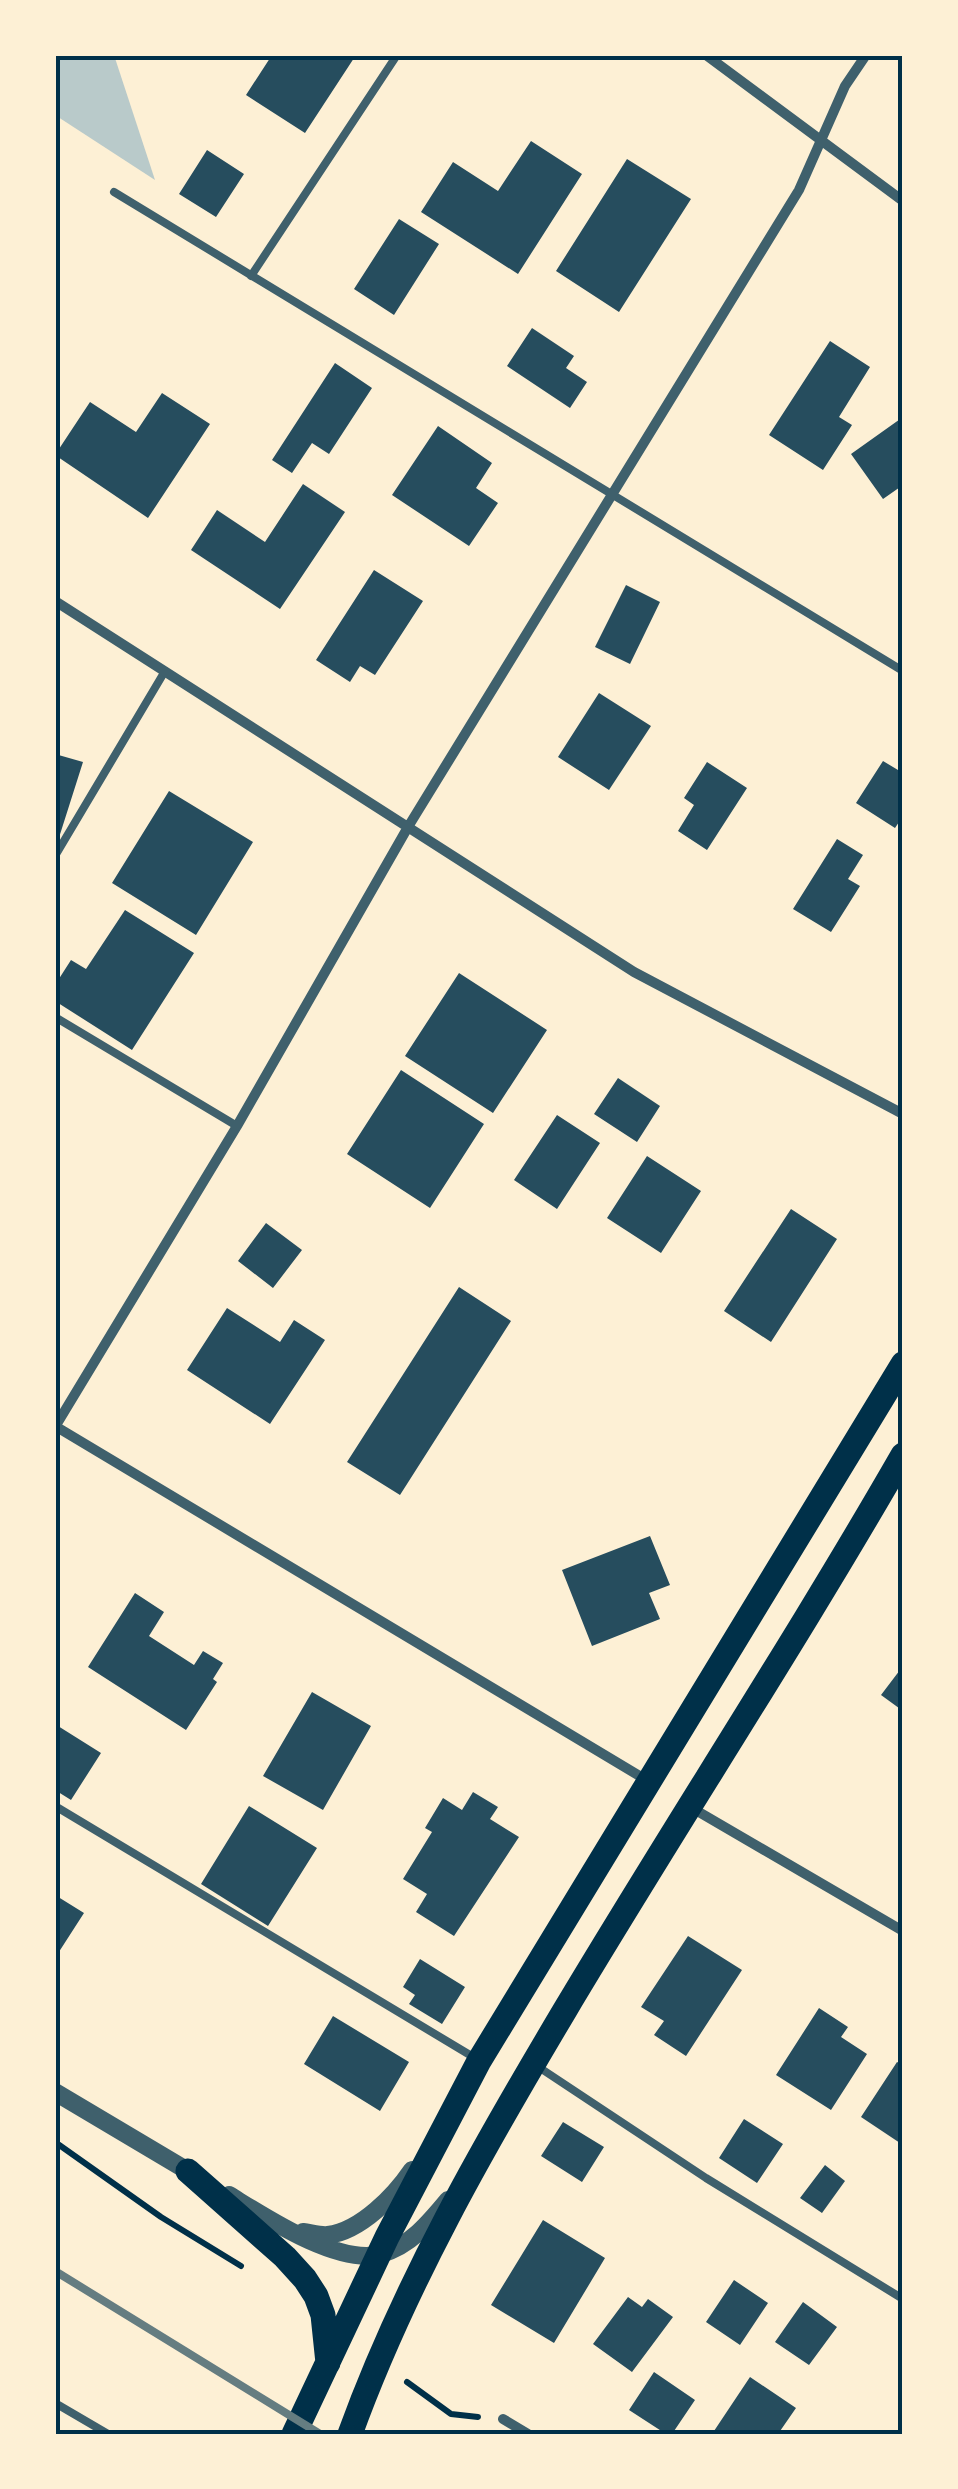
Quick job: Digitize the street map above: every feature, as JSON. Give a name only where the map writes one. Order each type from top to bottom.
[{"type":"main road","points":[[294,2434],[378,2255],[479,2061],[903,1364]]},
{"type":"main road","points":[[350,2434],[396,2321],[479,2160],[903,1455]]},
{"type":"main road","points":[[188,2171],[306,2279],[323,2315],[328,2363]]},
{"type":"street","points":[[706,55],[903,201]]},
{"type":"street","points":[[649,1782],[55,1426],[236,1126],[408,827],[799,190],[845,86],[866,55]]},
{"type":"street","points":[[55,600],[634,972],[903,1114]]},
{"type":"street","points":[[689,1806],[903,1931]]},
{"type":"street","points":[[55,2092],[288,2231],[350,2254],[378,2255],[423,2230],[479,2160]]},
{"type":"street","points":[[288,2231],[328,2235],[354,2225],[383,2204],[404,2182],[455,2108]]},
{"type":"street","points":[[504,2419],[528,2434]]},
{"type":"lane","points":[[251,276],[397,55]]},
{"type":"lane","points":[[114,192],[903,672]]},
{"type":"lane","points":[[55,856],[165,671]]},
{"type":"lane","points":[[55,1017],[236,1126]]},
{"type":"lane","points":[[55,1806],[479,2061]]},
{"type":"lane","points":[[534,2064],[706,2178],[903,2299]]},
{"type":"lane","points":[[55,2403],[108,2434]]},
{"type":"path","points":[[396,2321],[407,2382],[452,2414],[504,2419]]},
{"type":"shaded area","points":[[55,55],[114,55],[155,180],[55,115]]},
{"type":"building","points":[[272,55],[356,55],[305,133],[246,95]]},
{"type":"building","points":[[531,141],[582,174],[518,274],[421,212],[453,162],[498,191]]},
{"type":"building","points":[[207,150],[244,174],[216,217],[179,194]]},
{"type":"building","points":[[627,159],[691,199],[619,312],[556,271]]},
{"type":"building","points":[[399,219],[439,244],[394,315],[354,289]]},
{"type":"building","points":[[532,328],[574,356],[566,368],[587,382],[570,408],[507,366]]},
{"type":"building","points":[[830,341],[870,367],[839,417],[852,425],[823,470],[769,435]]},
{"type":"building","points":[[335,363],[372,388],[329,454],[312,443],[292,473],[272,460]]},
{"type":"building","points":[[162,393],[210,424],[148,518],[55,455],[90,402],[136,432]]},
{"type":"building","points":[[903,417],[903,485],[883,499],[851,454]]},
{"type":"building","points":[[438,426],[492,463],[476,488],[498,503],[469,546],[392,495]]},
{"type":"building","points":[[303,484],[345,512],[280,609],[191,550],[217,510],[265,542]]},
{"type":"building","points":[[374,570],[423,601],[375,675],[360,666],[350,682],[316,660]]},
{"type":"building","points":[[626,585],[660,602],[630,664],[595,647]]},
{"type":"building","points":[[599,693],[651,726],[609,790],[558,757]]},
{"type":"building","points":[[55,754],[83,762],[56,847],[55,846]]},
{"type":"building","points":[[883,761],[903,773],[903,816],[895,828],[856,803]]},
{"type":"building","points":[[707,762],[747,788],[707,850],[678,831],[694,805],[684,798]]},
{"type":"building","points":[[169,791],[253,842],[196,935],[112,883]]},
{"type":"building","points":[[837,839],[863,855],[848,879],[860,886],[831,932],[793,909]]},
{"type":"building","points":[[125,910],[194,953],[132,1050],[55,1001],[55,985],[71,960],[86,969]]},
{"type":"building","points":[[459,973],[547,1030],[493,1113],[405,1056]]},
{"type":"building","points":[[401,1070],[484,1124],[430,1208],[347,1154]]},
{"type":"building","points":[[618,1078],[660,1106],[637,1142],[594,1114]]},
{"type":"building","points":[[557,1115],[600,1143],[557,1209],[514,1180]]},
{"type":"building","points":[[647,1156],[701,1191],[661,1253],[607,1218]]},
{"type":"building","points":[[791,1209],[837,1239],[771,1342],[724,1311]]},
{"type":"building","points":[[266,1223],[302,1250],[273,1288],[238,1261]]},
{"type":"building","points":[[459,1287],[511,1321],[400,1495],[347,1462]]},
{"type":"building","points":[[227,1308],[280,1342],[294,1320],[325,1340],[270,1424],[187,1370]]},
{"type":"building","points":[[650,1536],[670,1585],[649,1593],[660,1619],[592,1646],[562,1570]]},
{"type":"building","points":[[135,1593],[164,1612],[149,1636],[194,1665],[203,1651],[223,1663],[213,1679],[217,1682],[186,1730],[88,1667]]},
{"type":"building","points":[[903,1666],[903,1711],[881,1695]]},
{"type":"building","points":[[312,1692],[371,1726],[323,1810],[263,1776]]},
{"type":"building","points":[[58,1726],[101,1753],[71,1800],[55,1790]]},
{"type":"building","points":[[473,1792],[498,1807],[490,1819],[519,1837],[454,1936],[416,1912],[427,1894],[403,1879],[432,1832],[425,1828],[443,1798],[462,1810]]},
{"type":"building","points":[[249,1806],[317,1848],[268,1926],[201,1884]]},
{"type":"building","points":[[55,1895],[84,1913],[55,1958]]},
{"type":"building","points":[[688,1936],[742,1970],[686,2056],[654,2035],[664,2021],[641,2007]]},
{"type":"building","points":[[420,1959],[465,1987],[442,2024],[409,2004],[415,1995],[403,1987]]},
{"type":"building","points":[[819,2008],[848,2027],[841,2037],[867,2054],[831,2110],[776,2075]]},
{"type":"building","points":[[333,2016],[409,2062],[380,2111],[304,2064]]},
{"type":"building","points":[[897,2062],[903,2065],[903,2145],[861,2117]]},
{"type":"building","points":[[744,2119],[783,2144],[757,2183],[719,2158]]},
{"type":"building","points":[[563,2122],[604,2147],[582,2182],[541,2156]]},
{"type":"building","points":[[825,2165],[845,2181],[822,2213],[800,2198]]},
{"type":"building","points":[[543,2220],[605,2258],[554,2343],[491,2305]]},
{"type":"building","points":[[734,2280],[768,2303],[740,2345],[706,2322]]},
{"type":"building","points":[[628,2297],[642,2307],[648,2299],[673,2317],[632,2372],[593,2344]]},
{"type":"building","points":[[803,2302],[837,2327],[809,2365],[775,2342]]},
{"type":"building","points":[[654,2372],[695,2400],[672,2434],[629,2410]]},
{"type":"building","points":[[750,2377],[796,2408],[778,2434],[712,2434]]},
{"type":"railway","points":[[55,2271],[320,2434]]}]
